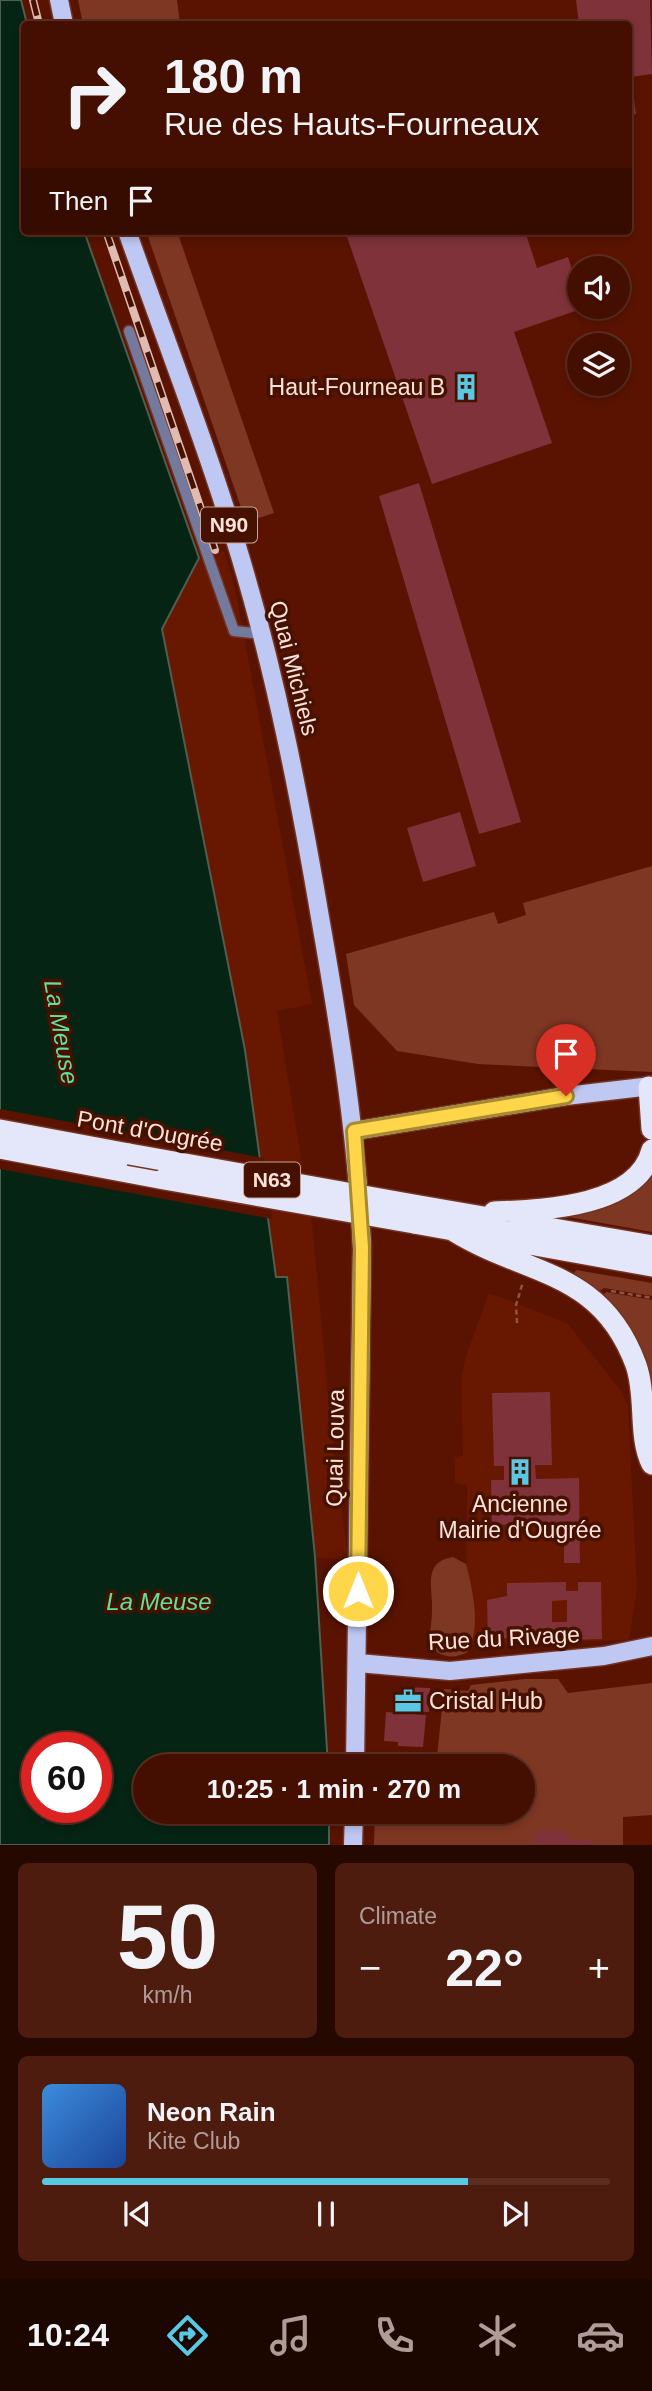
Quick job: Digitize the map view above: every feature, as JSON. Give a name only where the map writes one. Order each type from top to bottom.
[{"type":"highway","points":[[650,1087],[652,1129]]},
{"type":"highway","name":"Pont d'Ougrée","points":[[0,1130],[414,1214]]},
{"type":"highway","name":"Pont d'Ougrée","points":[[0,1149],[414,1214]]},
{"type":"highway","points":[[454,1223],[583,1202],[633,1181],[648,1166],[652,1150]]},
{"type":"highway","name":"N63","points":[[414,1214],[652,1266]]},
{"type":"highway","points":[[454,1223],[481,1248],[568,1281],[608,1315],[624,1339],[637,1367],[645,1406],[647,1455],[652,1464]]},
{"type":"highway","name":"N63","points":[[454,1223],[652,1246]]},
{"type":"main road","points":[[59,0],[63,21]]},
{"type":"main road","name":"Quai Michiels","points":[[128,235],[222,502],[262,634],[309,847],[354,1131]]},
{"type":"main road","points":[[354,1131],[566,1096],[650,1087]]},
{"type":"main road","name":"Quai Louva","points":[[354,1131],[362,1248],[355,1754]]},
{"type":"main road","name":"Rue du Rivage","points":[[358,1663],[450,1671],[604,1656],[652,1646]]},
{"type":"main road","points":[[353,1845],[354,1824]]},
{"type":"lane","points":[[129,331],[234,631],[262,634]]},
{"type":"path","points":[[517,1323],[517,1300],[526,1274]]},
{"type":"path","points":[[606,1290],[652,1298]]},
{"type":"shaded area","points":[[78,0],[177,0],[180,21],[82,21]]},
{"type":"shaded area","points":[[147,235],[178,235],[274,513],[246,522]]},
{"type":"shaded area","points":[[224,551],[235,588],[312,1004],[277,1011],[313,1232],[330,1417],[348,1560],[315,1557],[287,1277],[276,1278],[245,1050],[162,629],[199,558]]},
{"type":"shaded area","points":[[652,866],[652,1072],[478,1064],[397,1051],[354,1005],[346,954],[494,912],[498,924],[526,915],[523,903]]},
{"type":"shaded area","points":[[652,1174],[652,1232],[563,1216],[639,1187]]},
{"type":"shaded area","points":[[576,1270],[652,1283],[652,1296],[604,1288],[595,1294],[572,1276]]},
{"type":"shaded area","points":[[606,1292],[652,1300],[652,1423],[600,1299]]},
{"type":"shaded area","points":[[489,1293],[567,1323],[622,1392],[628,1406],[637,1589],[629,1640],[466,1645],[467,1485],[455,1483],[455,1458],[463,1455],[461,1378],[466,1356]]},
{"type":"shaded area","points":[[453,1557],[466,1564],[475,1620],[468,1652],[451,1656],[437,1652],[428,1644],[432,1618],[433,1570],[443,1560]]},
{"type":"shaded area","points":[[525,1679],[558,1679],[568,1693],[652,1683],[652,1815],[623,1817],[623,1845],[374,1845],[375,1824],[535,1824],[535,1754],[437,1754],[444,1689],[468,1691],[471,1685]]},
{"type":"water","name":"La Meuse","points":[[0,0],[21,0],[26,21],[21,21],[21,235],[85,235],[199,558],[162,629],[245,1050],[276,1277],[287,1277],[315,1557],[327,1754],[133,1754],[133,1824],[329,1824],[329,1845],[0,1845]]},
{"type":"pier","points":[[0,1109],[264,1158],[272,1219],[0,1169]]},
{"type":"building","points":[[576,0],[650,0],[652,74],[632,77],[632,21],[579,21]]},
{"type":"building","points":[[632,84],[636,114],[632,115]]},
{"type":"building","name":"Haut-Fourneau B","points":[[346,235],[526,235],[537,268],[567,257],[567,314],[514,332],[552,443],[432,484]]},
{"type":"building","points":[[419,483],[521,822],[479,834],[379,496]]},
{"type":"building","points":[[460,812],[476,866],[423,882],[407,828]]},
{"type":"building","name":"Ancienne Mairie d'Ougrée","points":[[550,1392],[552,1465],[535,1465],[536,1479],[579,1478],[580,1563],[564,1563],[564,1523],[492,1525],[491,1480],[504,1480],[504,1466],[494,1466],[492,1393]]},
{"type":"building","points":[[566,1582],[566,1591],[578,1591],[578,1582],[601,1582],[602,1639],[508,1642],[508,1638],[488,1639],[487,1600],[507,1596],[507,1583]],"holes":[[[567,1600],[567,1622],[552,1622],[552,1601]]]},
{"type":"building","points":[[403,1687],[430,1688],[429,1712],[402,1711]]},
{"type":"building","points":[[386,1712],[426,1715],[423,1747],[398,1746],[398,1742],[384,1741]]},
{"type":"building","points":[[564,1830],[570,1840],[591,1840],[591,1845],[534,1844],[534,1836],[539,1831]]},
{"type":"railway","points":[[33,0],[38,21]]},
{"type":"railway","points":[[107,235],[215,550]]},
{"type":"place","name":"Haut-Fourneau B","points":[[466,387]]},
{"type":"place","name":"Ancienne Mairie d'Ougrée","points":[[520,1472]]},
{"type":"place","name":"Cristal Hub","points":[[408,1701]]},
{"type":"route","points":[[358,1591],[362,1248],[354,1131],[566,1096]]}]
